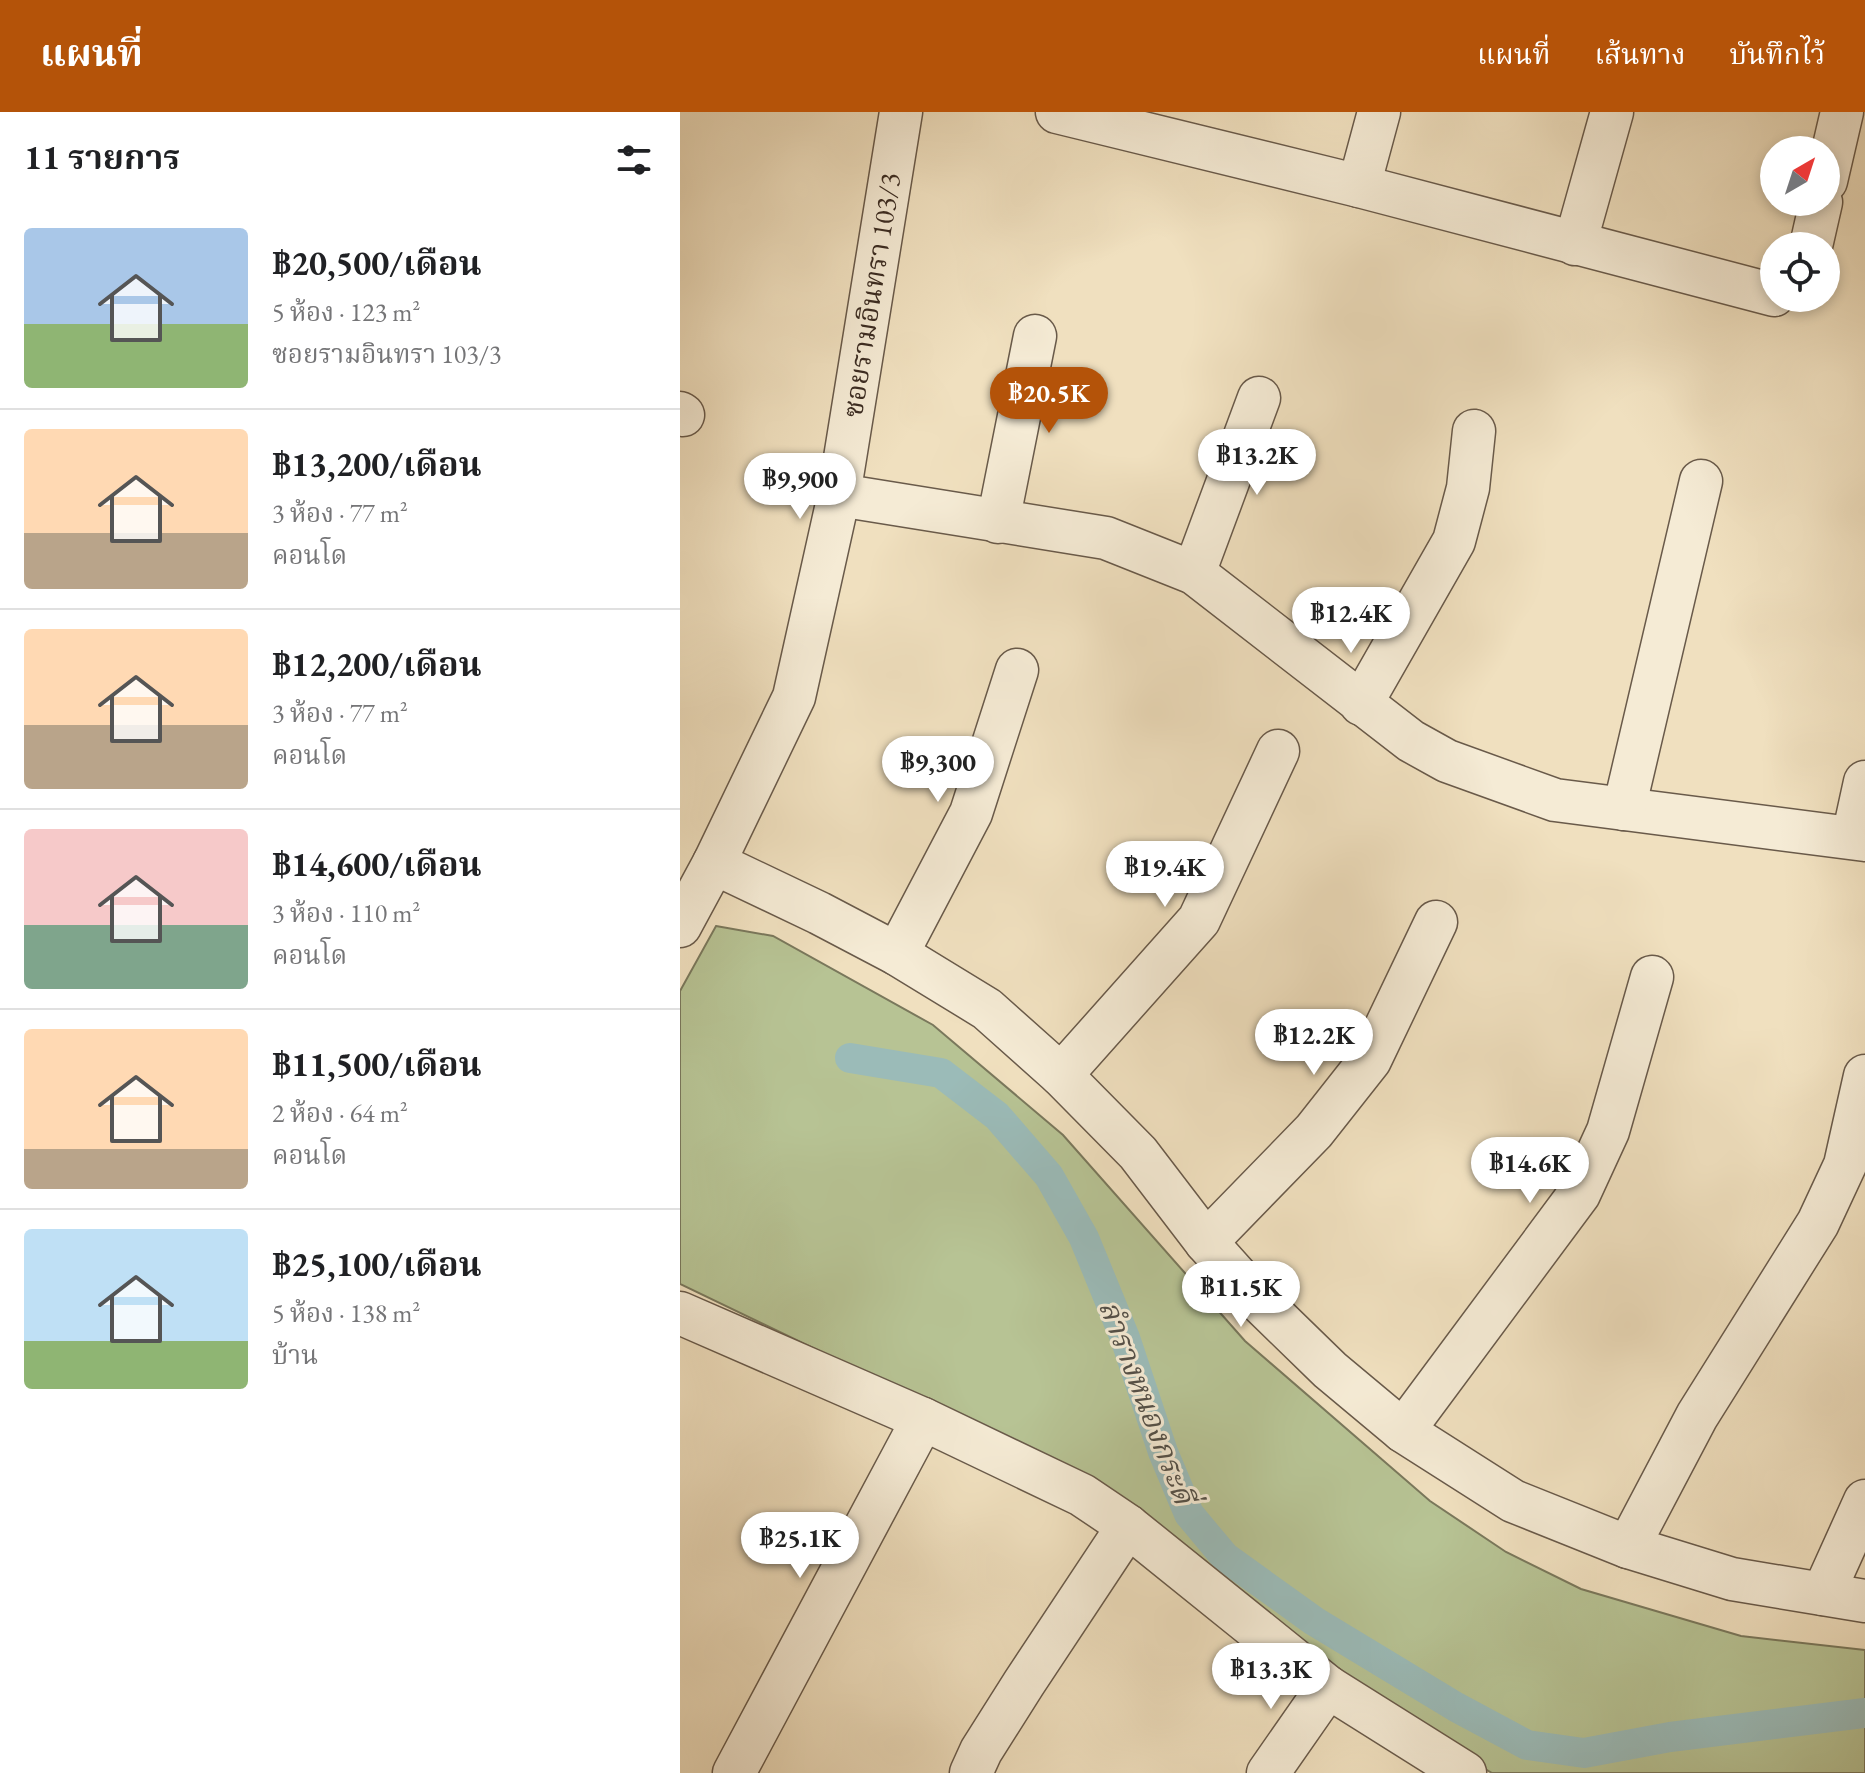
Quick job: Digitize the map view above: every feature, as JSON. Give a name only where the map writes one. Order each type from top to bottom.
[{"type":"street","name":"ซอยรามอินทรา 103/3","points":[[680,926],[794,697],[839,495],[901,112]]},
{"type":"street","points":[[1057,112],[1148,123],[1359,186],[1760,291]]},
{"type":"street","points":[[1359,186],[1379,112]]},
{"type":"street","points":[[1575,244],[1612,112]]},
{"type":"street","points":[[1836,136],[1842,112]]},
{"type":"street","points":[[998,522],[1035,336]]},
{"type":"street","points":[[1194,573],[1259,398]]},
{"type":"street","points":[[1361,704],[1454,541],[1468,488],[1474,431]]},
{"type":"street","points":[[1624,809],[1701,481]]},
{"type":"street","points":[[839,495],[1106,538],[1194,573],[1411,741],[1447,761],[1555,800],[1859,838],[1865,782]]},
{"type":"street","points":[[897,954],[971,813],[1017,670]]},
{"type":"street","points":[[1061,1075],[1199,920],[1278,751]]},
{"type":"street","points":[[714,863],[897,954],[987,1009],[1061,1075],[1138,1153],[1206,1242],[1257,1299],[1330,1370],[1403,1431],[1513,1501],[1628,1547],[1732,1579],[1865,1601]]},
{"type":"street","points":[[1206,1242],[1314,1131],[1370,1060],[1436,922]]},
{"type":"street","points":[[1403,1431],[1579,1194],[1608,1131],[1652,977]]},
{"type":"street","points":[[1628,1547],[1697,1416],[1818,1223],[1845,1165],[1865,1076]]},
{"type":"street","points":[[680,1313],[923,1419],[1082,1495],[1128,1526],[1328,1687],[1465,1773]]},
{"type":"street","points":[[734,1773],[923,1419]]},
{"type":"street","points":[[1823,1594],[1865,1501]]},
{"type":"street","points":[[971,1773],[1015,1696],[1128,1526]]},
{"type":"street","points":[[1268,1773],[1328,1687]]},
{"type":"green space","points":[[716,926],[773,936],[933,1025],[1063,1135],[1245,1341],[1430,1501],[1506,1552],[1581,1589],[1741,1636],[1865,1650],[1865,1773],[1492,1773],[1364,1697],[973,1425],[680,1284],[680,991]]},
{"type":"waterway","name":"ลำรางหนองกระดี่","points":[[850,1058],[941,1073],[997,1116],[1049,1176],[1084,1238],[1125,1338],[1163,1452],[1189,1514],[1225,1557],[1314,1621],[1456,1707],[1527,1745],[1584,1753],[1670,1737],[1865,1713]]}]
